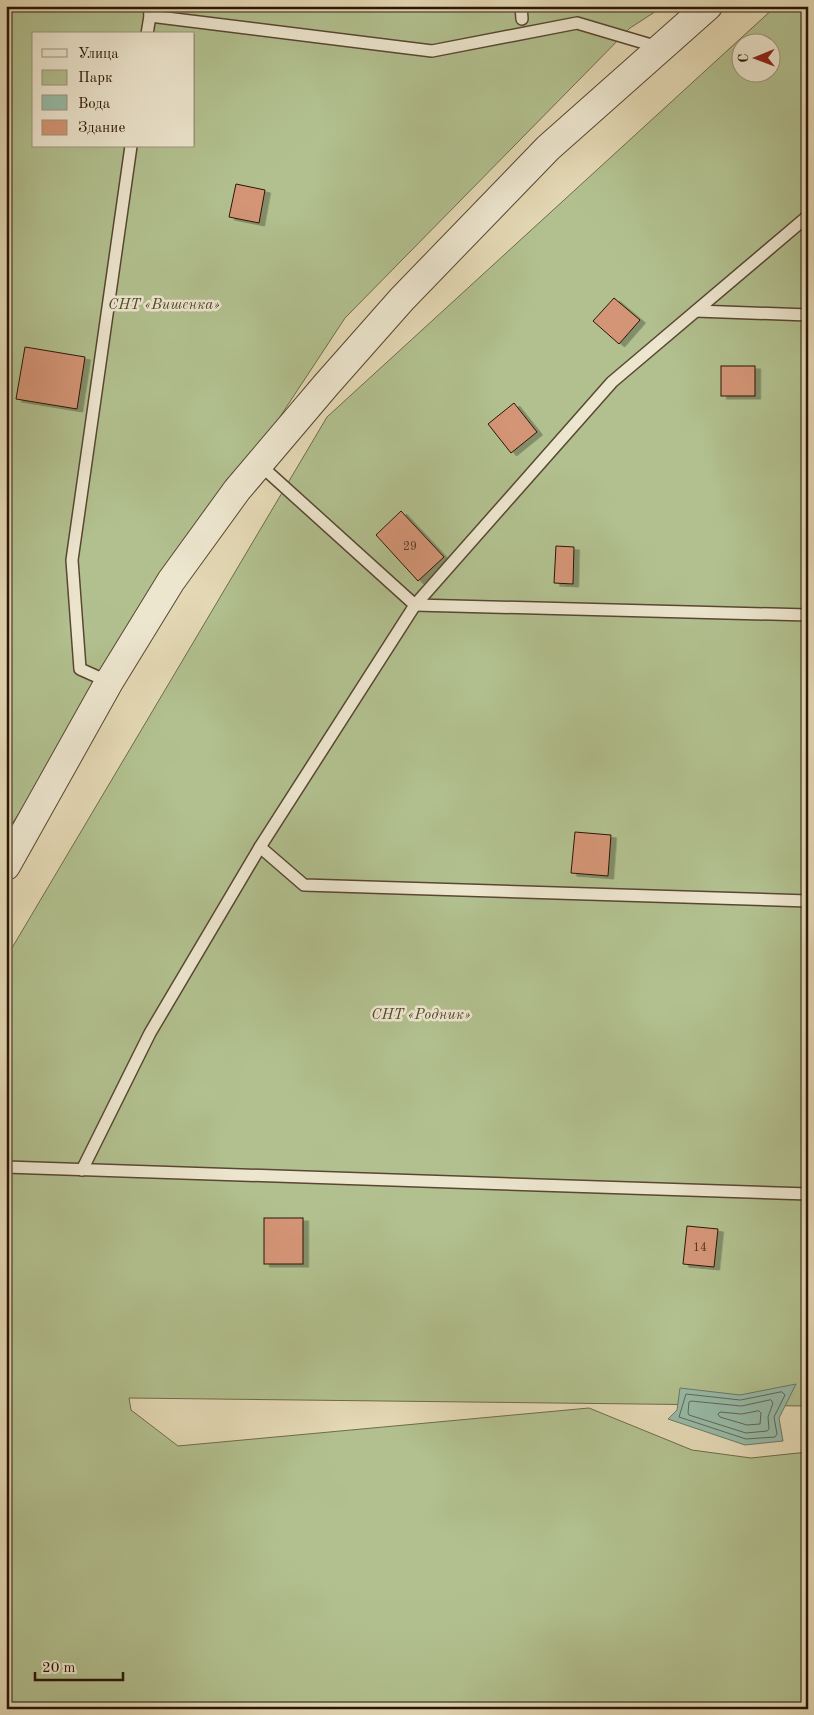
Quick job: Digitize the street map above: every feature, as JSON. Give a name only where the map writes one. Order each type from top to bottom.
[{"type":"street","points":[[6,866],[109,682],[171,581],[237,490],[402,299],[548,148],[708,6]]},
{"type":"lane","points":[[521,6],[522,19]]},
{"type":"lane","points":[[147,32],[149,11],[432,51],[577,23],[659,48]]},
{"type":"lane","points":[[109,682],[80,669],[72,560],[131,148]]},
{"type":"lane","points":[[82,1170],[150,1034],[260,847],[415,605],[612,382],[808,216]]},
{"type":"lane","points":[[696,311],[808,315]]},
{"type":"lane","points":[[259,464],[415,605],[808,615]]},
{"type":"lane","points":[[260,847],[304,885],[808,902]]},
{"type":"lane","points":[[6,1167],[808,1194]]},
{"type":"green space","name":"СНТ «Вишенка»","points":[[6,6],[664,6],[630,28],[345,318],[6,833]]},
{"type":"green space","name":"СНТ «Родник»","points":[[776,6],[808,6],[808,1406],[129,1398],[131,1410],[178,1446],[589,1408],[692,1450],[751,1458],[808,1452],[808,1709],[6,1709],[6,958],[327,417],[732,46],[732,82],[782,82],[782,32],[748,32]]},
{"type":"water","points":[[796,1384],[779,1418],[783,1441],[745,1445],[668,1419],[677,1410],[680,1388],[740,1395]]},
{"type":"building","points":[[236,184],[265,190],[259,223],[229,217]]},
{"type":"building","points":[[614,298],[640,320],[619,344],[593,321]]},
{"type":"building","points":[[25,347],[85,357],[77,409],[16,399]]},
{"type":"building","points":[[721,366],[755,366],[755,396],[721,396]]},
{"type":"building","points":[[514,403],[537,432],[511,453],[488,424]]},
{"type":"building","points":[[401,511],[444,557],[418,581],[376,535]]},
{"type":"building","points":[[556,546],[574,547],[573,584],[554,583]]},
{"type":"building","points":[[575,832],[611,835],[608,876],[571,873]]},
{"type":"building","points":[[264,1218],[303,1218],[303,1264],[264,1264]]},
{"type":"building","points":[[687,1226],[718,1229],[714,1267],[683,1264]]}]
